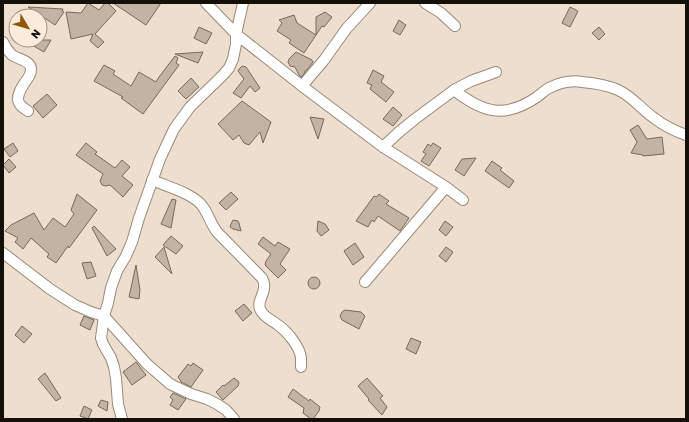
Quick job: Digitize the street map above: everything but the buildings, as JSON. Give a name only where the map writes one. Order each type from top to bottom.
[{"type":"street","points":[[206,3],[236,34],[302,86],[383,147],[446,187],[463,200]]},
{"type":"street","points":[[122,419],[118,404],[114,367],[101,338],[104,316],[117,271],[132,242],[152,180],[174,129],[190,107],[229,68],[234,55],[236,34],[243,3]]},
{"type":"street","points":[[302,86],[324,60],[347,28],[370,3]]},
{"type":"street","points":[[424,3],[441,13],[455,26]]},
{"type":"street","points":[[3,42],[13,55],[25,62],[31,68],[30,74],[20,91],[18,101],[22,107],[28,111]]},
{"type":"street","points":[[383,147],[415,118],[454,90],[470,81],[496,72]]},
{"type":"street","points":[[454,90],[474,104],[499,112],[520,106],[549,88],[567,82],[580,81],[618,90],[637,103],[653,118],[686,135]]},
{"type":"street","points":[[152,180],[187,195],[203,206],[217,232],[262,278],[264,290],[259,307],[265,316],[279,325],[297,346],[301,357],[301,367]]},
{"type":"street","points":[[365,282],[446,187]]},
{"type":"street","points":[[3,253],[50,289],[75,304],[91,312],[104,316],[147,364],[170,384],[217,404],[226,410],[234,419]]}]
